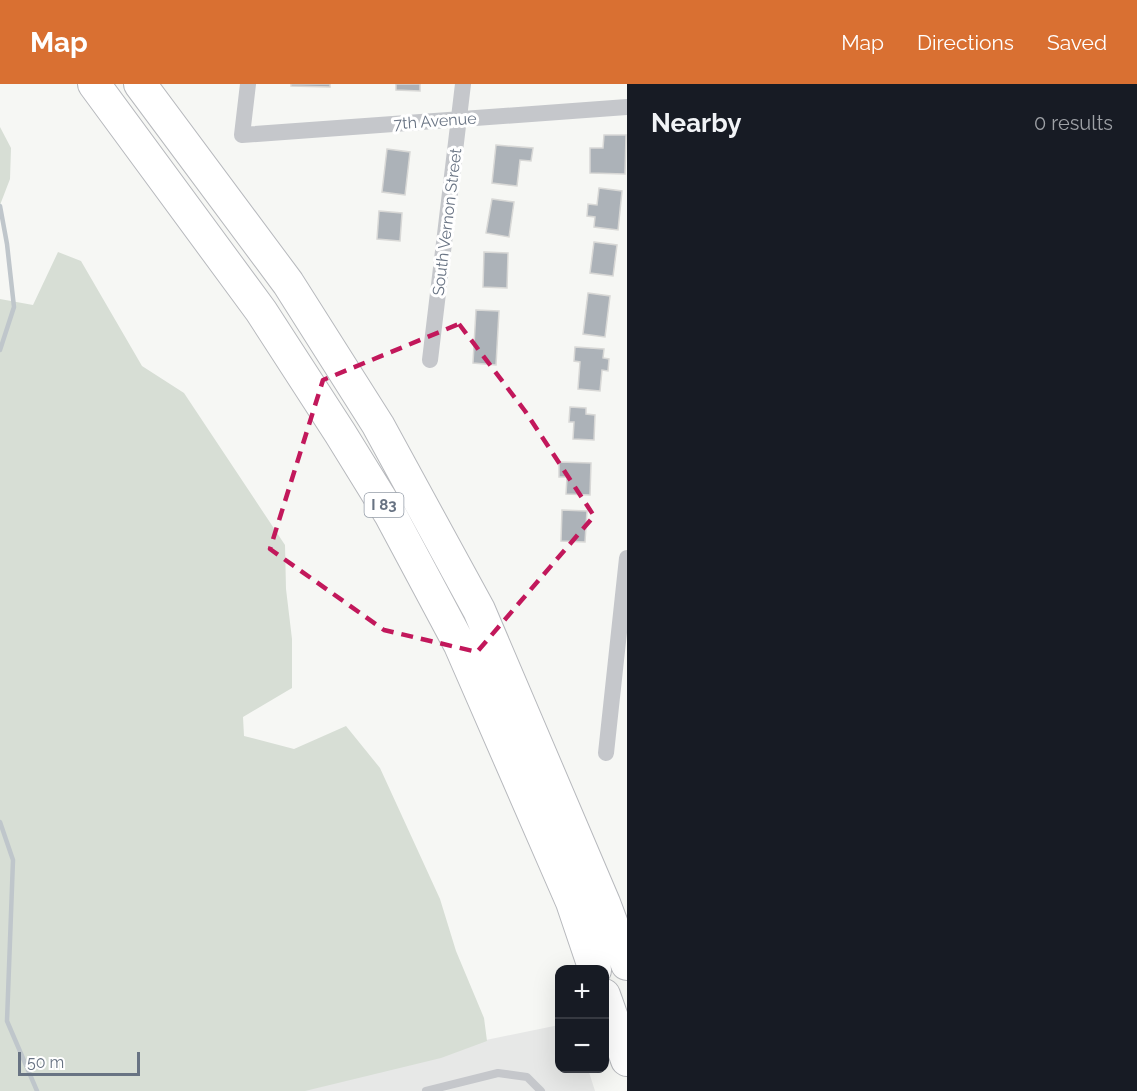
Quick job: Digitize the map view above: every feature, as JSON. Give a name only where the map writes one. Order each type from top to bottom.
[{"type":"highway","name":"I 83","points":[[94,84],[261,311],[390,514],[460,645],[572,902],[595,965]]},
{"type":"highway","name":"I 83","points":[[140,84],[288,283],[378,425],[479,610],[604,903],[627,964]]},
{"type":"highway","points":[[609,1010],[627,1060]]},
{"type":"street","name":"7th Avenue","points":[[248,84],[242,135],[627,107]]},
{"type":"street","name":"South Vernon Street","points":[[430,360],[463,84]]},
{"type":"street","points":[[606,753],[626,569]]},
{"type":"lane","points":[[426,1091],[498,1073],[527,1077],[541,1091]]},
{"type":"highlighted area","points":[[459,324],[525,411],[594,516],[477,652],[384,630],[270,549],[323,380]]},
{"type":"shaded area","points":[[0,127],[11,148],[10,179],[0,205]]},
{"type":"shaded area","points":[[58,252],[81,261],[142,366],[184,393],[285,545],[286,589],[292,639],[292,688],[243,717],[244,736],[294,749],[346,726],[380,768],[440,899],[456,951],[484,1018],[487,1041],[441,1058],[305,1091],[0,1091],[0,299],[33,305]]},
{"type":"shaded area","points":[[555,1026],[555,1073],[589,1073],[595,1091],[239,1091]]},
{"type":"building","points":[[291,84],[330,84],[330,87],[291,86]]},
{"type":"building","points":[[396,84],[420,84],[420,91],[396,90]]},
{"type":"building","points":[[604,135],[626,135],[625,174],[590,173],[590,148],[603,148]]},
{"type":"building","points":[[496,145],[533,148],[531,161],[520,160],[517,186],[492,183]]},
{"type":"building","points":[[387,149],[410,152],[405,195],[382,192]]},
{"type":"building","points":[[599,188],[622,191],[618,230],[594,227],[595,217],[587,216],[588,204],[597,205]]},
{"type":"building","points":[[492,199],[514,202],[509,237],[486,233]]},
{"type":"building","points":[[379,211],[402,213],[400,241],[377,239]]},
{"type":"building","points":[[594,242],[617,245],[613,276],[590,273]]},
{"type":"building","points":[[484,252],[508,253],[507,288],[483,287]]},
{"type":"building","points":[[588,293],[610,296],[605,337],[583,334]]},
{"type":"building","points":[[476,310],[499,311],[496,365],[473,363]]},
{"type":"building","points":[[575,347],[604,349],[603,358],[609,359],[608,371],[602,370],[600,391],[578,389],[580,362],[574,361]]},
{"type":"building","points":[[570,407],[586,408],[586,414],[595,415],[594,440],[573,439],[574,422],[569,422]]},
{"type":"building","points":[[559,462],[591,463],[590,495],[566,494],[567,477],[559,477]]},
{"type":"building","points":[[562,510],[587,511],[585,542],[561,541]]},
{"type":"waterway","points":[[0,206],[14,307],[0,350]]},
{"type":"waterway","points":[[0,822],[13,860],[7,1021],[37,1091]]}]
